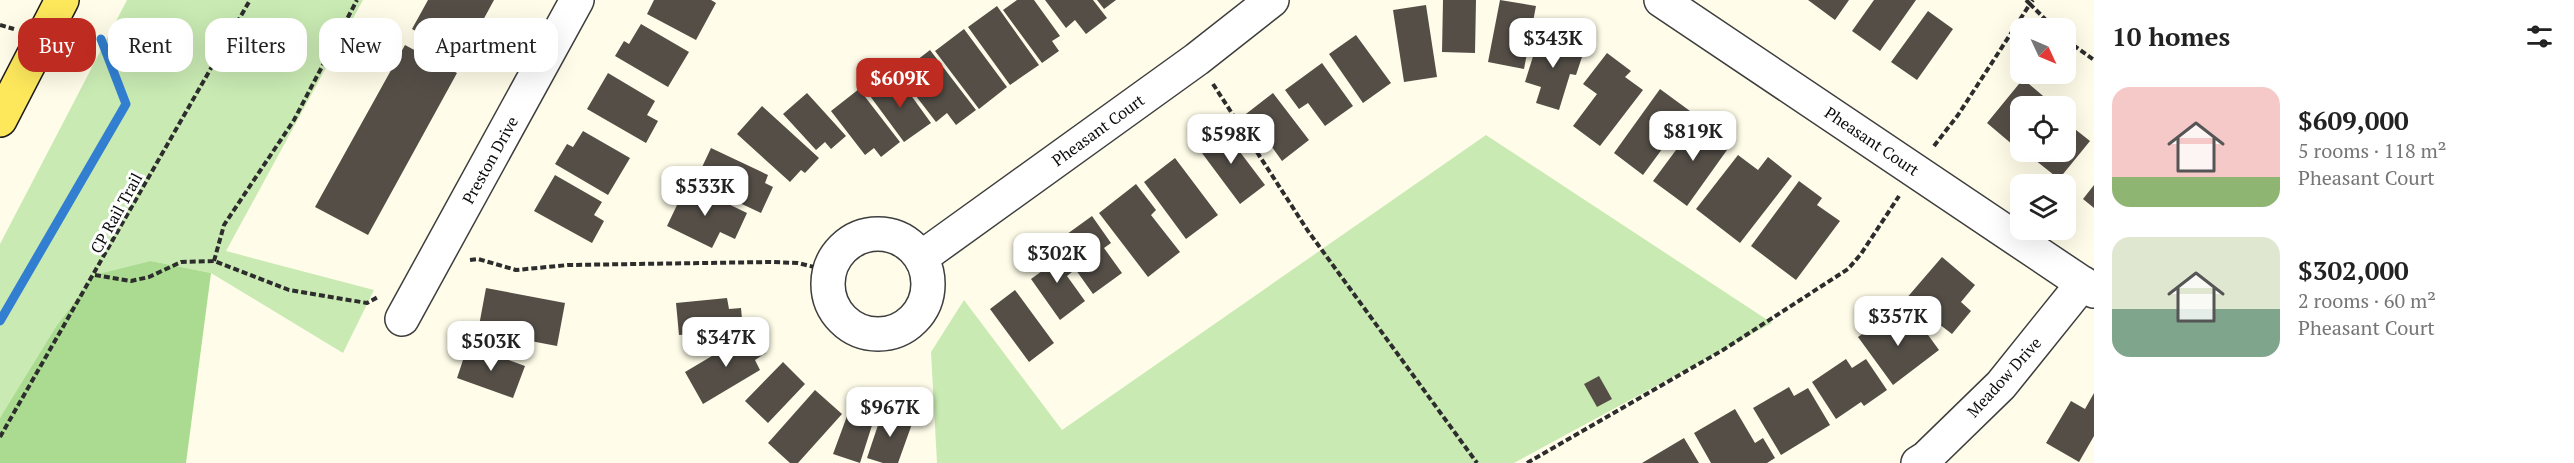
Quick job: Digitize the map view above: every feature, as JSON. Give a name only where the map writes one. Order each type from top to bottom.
[{"type":"main road","points":[[0,120],[62,0]]},
{"type":"street","name":"Preston Drive","points":[[394,306],[432,266],[578,0]]},
{"type":"street","name":"Pheasant Court","points":[[922,257],[1197,59],[1272,0]]},
{"type":"street","name":"Pheasant Court","points":[[1661,0],[2089,287]]},
{"type":"street","points":[[878,233],[896,236],[911,245],[922,257],[928,275],[928,293],[922,309],[903,328],[886,334],[869,334],[852,327],[839,316],[830,301],[827,279],[830,271],[832,262],[842,248],[857,238],[878,233]]},
{"type":"street","name":"Meadow Drive","points":[[1918,463],[1926,458],[2001,385],[2089,287]]},
{"type":"path","name":"CP Rail Trail","points":[[0,437],[250,0]]},
{"type":"path","points":[[214,261],[224,225],[294,120],[357,0]]},
{"type":"path","points":[[2026,0],[2032,2],[2046,18]]},
{"type":"path","points":[[1527,463],[1723,350],[1848,269],[1861,254],[1915,170],[1958,115],[2032,2]]},
{"type":"path","points":[[2076,47],[2094,60]]},
{"type":"path","points":[[1197,59],[1308,231],[1477,463]]},
{"type":"path","points":[[432,266],[478,259],[516,270],[568,265],[798,263],[830,271]]},
{"type":"path","points":[[94,275],[131,281],[149,278],[181,262],[214,261],[289,290],[394,306]]},
{"type":"green space","points":[[127,0],[363,0],[353,18],[319,18],[319,72],[324,72],[226,251],[374,290],[343,353],[211,273],[151,261],[0,418],[0,244],[90,72],[96,72],[96,60],[108,37],[108,72],[193,72],[193,18],[118,18]]},
{"type":"green space","points":[[1486,135],[1772,323],[1514,463],[937,463],[931,352],[964,300],[1062,430]]},
{"type":"green space","points":[[151,261],[211,273],[186,463],[0,463],[0,418],[56,327],[95,275]]},
{"type":"building","points":[[428,0],[494,0],[484,18],[418,18]]},
{"type":"building","points":[[654,0],[711,0],[716,3],[696,40],[647,14]]},
{"type":"building","points":[[1017,0],[1034,0],[1060,36],[1052,41],[1059,51],[1042,63],[1003,10]]},
{"type":"building","points":[[1045,0],[1093,0],[1107,18],[1086,34],[1075,20],[1066,28]]},
{"type":"building","points":[[1097,0],[1116,0],[1104,9]]},
{"type":"building","points":[[1443,0],[1476,0],[1475,53],[1442,52]]},
{"type":"building","points":[[1500,0],[1536,6],[1524,69],[1488,62]]},
{"type":"building","points":[[1808,0],[1849,0],[1835,20]]},
{"type":"building","points":[[1874,0],[1916,0],[1880,51],[1852,31]]},
{"type":"building","points":[[1426,5],[1437,77],[1404,82],[1393,10]]},
{"type":"building","points":[[997,6],[1039,65],[1010,85],[968,27]]},
{"type":"building","points":[[1928,11],[1953,29],[1917,80],[1891,62]]},
{"type":"building","points":[[641,24],[689,52],[668,87],[615,56],[624,41],[629,44]]},
{"type":"building","points":[[964,29],[1007,87],[979,109],[935,51]]},
{"type":"building","points":[[1540,34],[1585,48],[1576,75],[1570,74],[1559,110],[1536,103],[1541,87],[1525,82]]},
{"type":"building","points":[[1356,35],[1391,83],[1363,103],[1329,54]]},
{"type":"building","points":[[405,45],[414,50],[414,72],[457,73],[368,235],[315,207],[390,72],[402,72],[402,50]]},
{"type":"building","points":[[930,50],[976,110],[956,125],[947,113],[936,122],[899,74]]},
{"type":"building","points":[[1607,53],[1631,71],[1625,77],[1643,90],[1600,146],[1573,126],[1597,94],[1583,84]]},
{"type":"building","points":[[1322,63],[1353,106],[1325,126],[1308,103],[1299,109],[1285,90]]},
{"type":"building","points":[[608,73],[655,101],[647,115],[658,121],[646,143],[587,109]]},
{"type":"building","points":[[897,76],[931,123],[904,142],[870,96]]},
{"type":"building","points":[[2019,84],[2029,84],[2043,96],[2010,96],[2010,142],[1987,123]]},
{"type":"building","points":[[859,89],[900,142],[881,157],[874,148],[865,155],[831,111]]},
{"type":"building","points":[[1660,89],[1690,111],[1643,175],[1614,153]]},
{"type":"building","points":[[807,93],[846,136],[831,149],[825,142],[816,150],[783,114]]},
{"type":"building","points":[[1273,93],[1309,140],[1282,161],[1264,136],[1259,140],[1242,117]]},
{"type":"building","points":[[762,106],[819,158],[805,173],[801,170],[790,182],[737,134]]},
{"type":"building","points":[[1699,119],[1732,143],[1687,206],[1653,181]]},
{"type":"building","points":[[1221,127],[1265,185],[1240,204],[1196,145]]},
{"type":"building","points":[[2076,130],[2090,141],[2076,158]]},
{"type":"building","points":[[583,131],[630,158],[608,195],[555,164],[567,144],[573,147]]},
{"type":"building","points":[[711,148],[768,175],[765,183],[773,187],[761,213],[695,182]]},
{"type":"building","points":[[1738,155],[1758,170],[1768,157],[1792,176],[1740,243],[1696,209]]},
{"type":"building","points":[[1175,158],[1218,215],[1186,239],[1144,182]]},
{"type":"building","points":[[2038,162],[2073,162],[2063,174],[2053,174]]},
{"type":"building","points":[[555,175],[602,202],[594,215],[604,221],[592,243],[534,211]]},
{"type":"building","points":[[1799,181],[1822,198],[1817,205],[1840,221],[1796,280],[1751,246]]},
{"type":"building","points":[[687,184],[747,213],[735,239],[720,232],[712,248],[667,226]]},
{"type":"building","points":[[1136,184],[1156,210],[1151,215],[1180,252],[1148,277],[1099,213]]},
{"type":"building","points":[[2094,185],[2094,208],[2083,199]]},
{"type":"building","points":[[1092,216],[1111,243],[1104,248],[1122,273],[1093,294],[1056,242]]},
{"type":"building","points":[[1054,247],[1072,272],[1067,276],[1085,301],[1060,320],[1031,279],[1042,271],[1034,260]]},
{"type":"building","points":[[1942,257],[1975,285],[1961,302],[1971,311],[1952,334],[1939,324],[1936,327],[1905,300]]},
{"type":"building","points":[[486,288],[565,303],[557,346],[478,331]]},
{"type":"building","points":[[1015,290],[1054,343],[1029,362],[990,309]]},
{"type":"building","points":[[727,298],[729,309],[741,308],[743,330],[679,335],[676,303]]},
{"type":"building","points":[[1891,313],[1901,327],[1915,317],[1939,350],[1893,385],[1858,337]]},
{"type":"building","points":[[754,331],[766,353],[755,360],[760,370],[703,404],[685,372]]},
{"type":"building","points":[[468,345],[525,366],[513,398],[457,378]]},
{"type":"building","points":[[1846,359],[1852,368],[1866,359],[1887,390],[1864,406],[1861,402],[1836,419],[1812,382]]},
{"type":"building","points":[[783,362],[805,384],[768,423],[745,401]]},
{"type":"building","points":[[1599,376],[1612,399],[1597,407],[1584,384]]},
{"type":"building","points":[[1789,387],[1794,396],[1808,388],[1830,425],[1781,455],[1753,408]]},
{"type":"building","points":[[815,390],[842,414],[798,463],[790,463],[768,443]]},
{"type":"building","points":[[2094,393],[2094,436],[2079,462],[2046,443],[2071,401],[2085,409]]},
{"type":"building","points":[[850,408],[875,416],[860,463],[833,454]]},
{"type":"building","points":[[1735,409],[1755,443],[1763,438],[1775,458],[1767,463],[1711,463],[1694,433]]},
{"type":"building","points":[[883,410],[913,421],[898,463],[883,463],[867,458]]},
{"type":"building","points":[[1684,438],[1699,463],[1642,463]]},
{"type":"waterway","points":[[0,321],[126,104],[101,39]]}]
